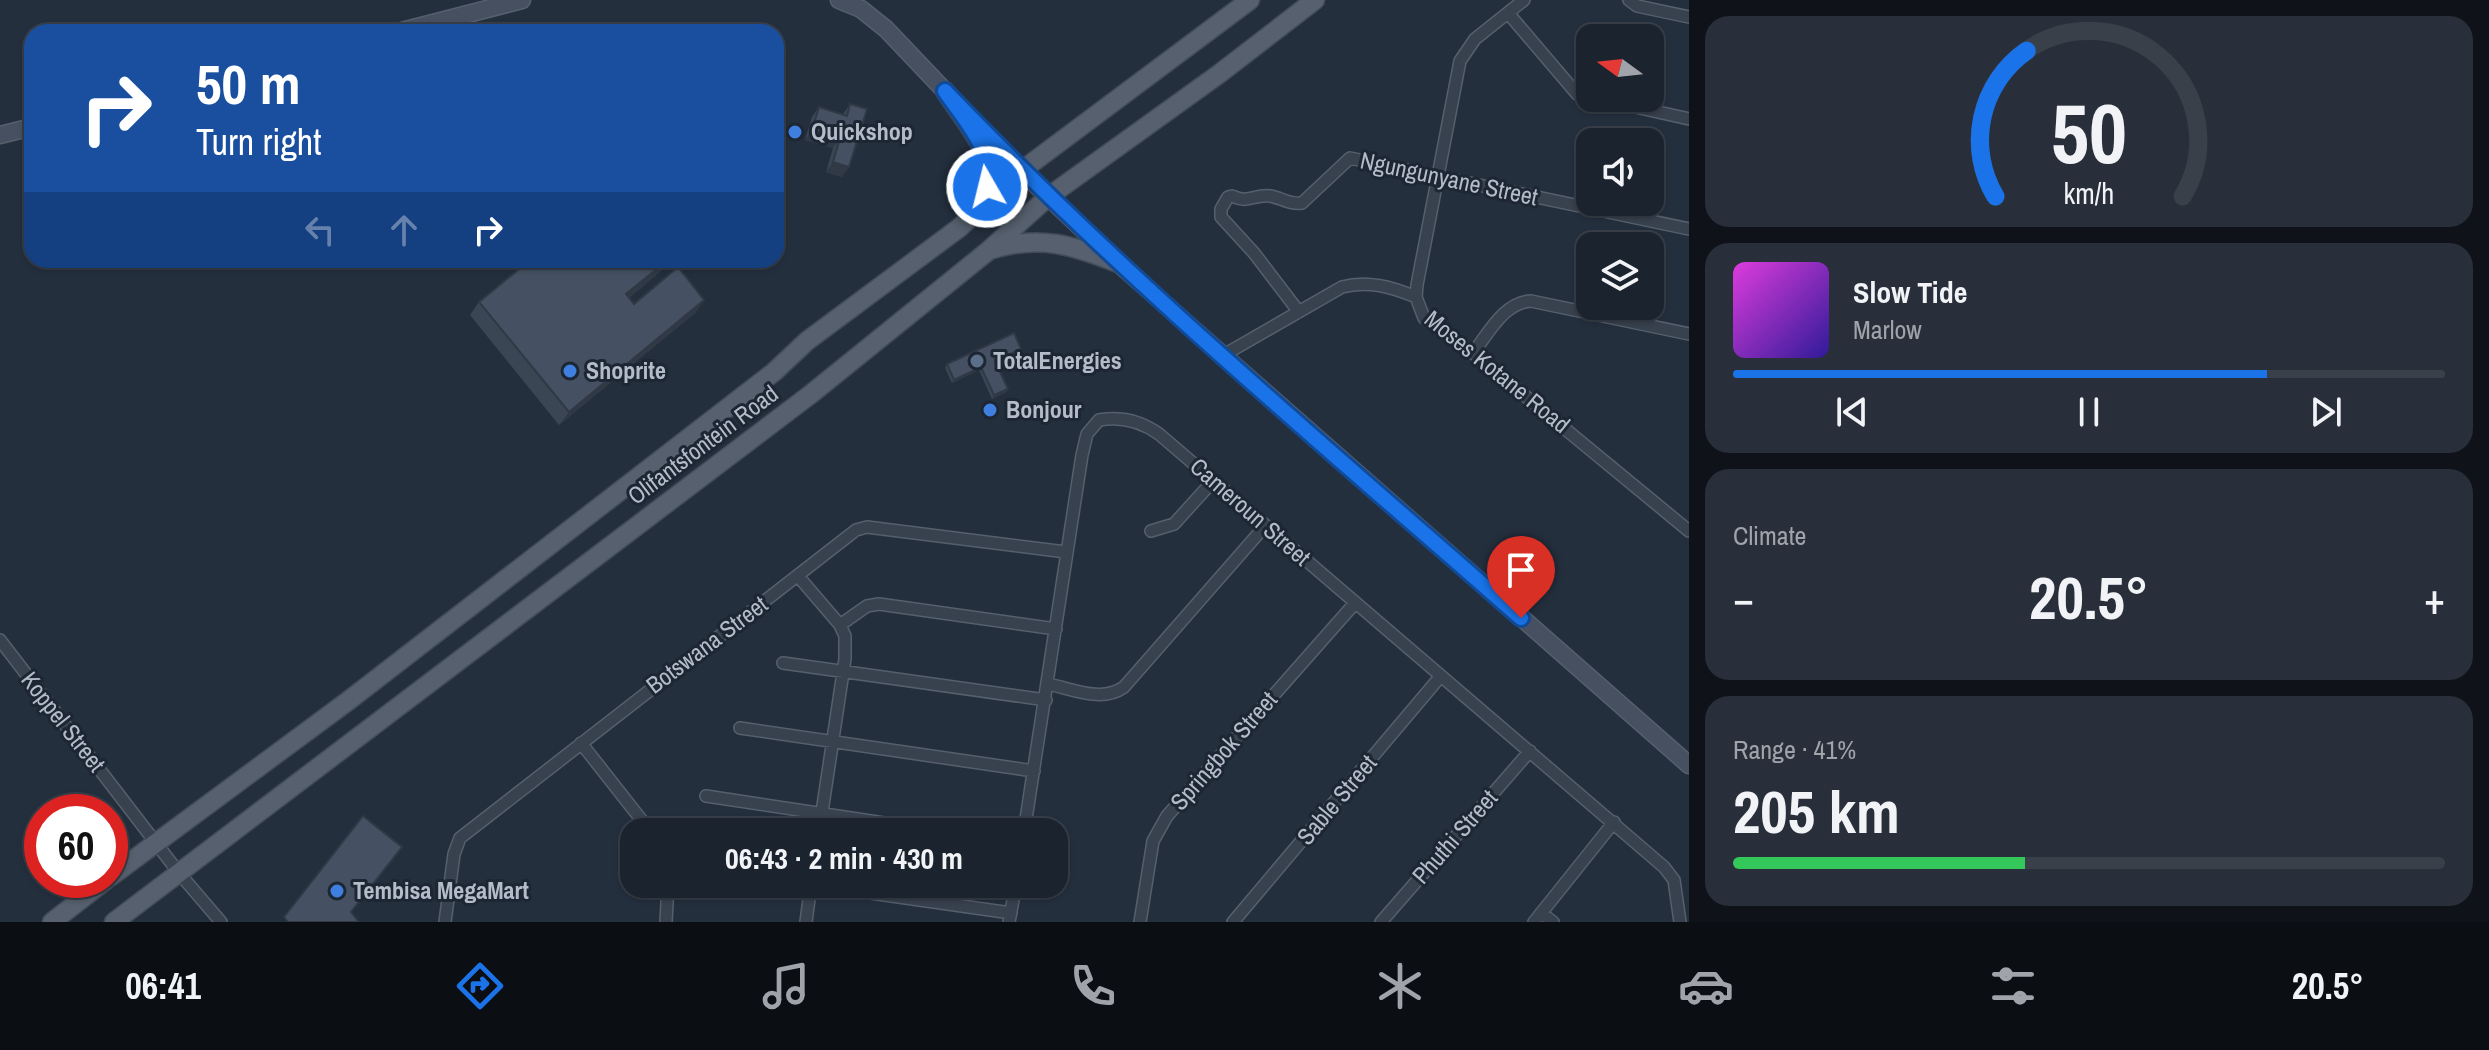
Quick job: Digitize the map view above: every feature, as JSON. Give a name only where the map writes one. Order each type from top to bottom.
[{"type":"main road","points":[[429,24],[522,0]]},
{"type":"main road","points":[[839,0],[874,18],[1021,171],[1118,263],[1689,765]]},
{"type":"main road","name":"Olifantsfontein Road","points":[[128,863],[348,701],[749,391],[847,311],[959,228],[1021,171],[1250,0]]},
{"type":"main road","name":"Olifantsfontein Road","points":[[114,922],[811,394],[988,251],[1048,197],[1219,74],[1315,0]]},
{"type":"main road","points":[[945,91],[985,153],[989,165],[987,187],[959,228]]},
{"type":"main road","points":[[0,135],[24,129]]},
{"type":"main road","points":[[988,251],[1021,242],[1051,242],[1118,263]]},
{"type":"main road","name":"Olifantsfontein Road","points":[[52,922],[83,898]]},
{"type":"street","name":"Moses Kotane Road","points":[[1524,0],[1475,39],[1460,61],[1416,297],[1424,318],[1473,353],[1689,531]]},
{"type":"street","points":[[1629,0],[1637,6],[1689,17]]},
{"type":"street","points":[[1508,13],[1577,94],[1689,119]]},
{"type":"street","name":"Ngungunyane Street","points":[[1299,312],[1254,253],[1221,217],[1221,209],[1228,197],[1232,196],[1241,200],[1267,196],[1299,205],[1352,157],[1689,229]]},
{"type":"street","points":[[1222,356],[1334,291],[1357,284],[1387,286],[1416,297]]},
{"type":"street","points":[[1473,353],[1510,307],[1520,301],[1689,334]]},
{"type":"street","name":"Cameroun Street","points":[[1026,818],[1087,434],[1099,420],[1122,419],[1147,425],[1614,822],[1669,874],[1677,894],[1680,922]]},
{"type":"street","points":[[1151,531],[1174,524],[1213,481]]},
{"type":"street","points":[[1048,684],[1099,696],[1115,693],[1124,687],[1265,526]]},
{"type":"street","name":"Botswana Street","points":[[445,922],[458,840],[856,530],[864,527],[1066,552]]},
{"type":"street","points":[[798,576],[840,625],[846,648],[821,818]]},
{"type":"street","name":"Springbok Street","points":[[1140,922],[1153,841],[1167,816],[1355,603]]},
{"type":"street","points":[[840,625],[867,606],[879,604],[1056,629]]},
{"type":"street","name":"Koppel Street","points":[[0,640],[179,873],[221,922]]},
{"type":"street","points":[[783,663],[1046,700]]},
{"type":"street","name":"Sable Street","points":[[1233,922],[1440,677]]},
{"type":"street","points":[[740,728],[1034,771]]},
{"type":"street","points":[[581,743],[640,818]]},
{"type":"street","name":"Phuthi Street","points":[[1381,922],[1530,751]]},
{"type":"street","points":[[706,796],[848,818]]},
{"type":"street","points":[[1553,922],[1538,918],[1614,822]]},
{"type":"street","points":[[666,922],[667,898]]},
{"type":"street","points":[[806,922],[808,898]]},
{"type":"street","points":[[894,898],[1010,917]]},
{"type":"building","points":[[850,104],[867,109],[849,167],[833,162],[840,138],[812,130],[819,107],[847,116]]},
{"type":"building","name":"Shoprite","points":[[520,268],[658,268],[626,294],[634,304],[679,268],[704,300],[569,412],[479,302]]},
{"type":"building","points":[[1014,333],[1021,349],[995,361],[1008,389],[994,395],[981,367],[954,380],[947,364]]},
{"type":"building","name":"Tembisa MegaMart","points":[[363,816],[402,847],[351,912],[359,922],[288,922],[284,917]]},
{"type":"place","name":"Quickshop","points":[[795,132]]},
{"type":"place","name":"TotalEnergies","points":[[977,361]]},
{"type":"place","name":"Shoprite","points":[[570,371]]},
{"type":"place","name":"Bonjour","points":[[990,410]]},
{"type":"place","name":"Tembisa MegaMart","points":[[337,891]]},
{"type":"route","points":[[987,187],[990,176],[985,153],[945,91],[1034,184],[1118,263],[1521,618]]}]
